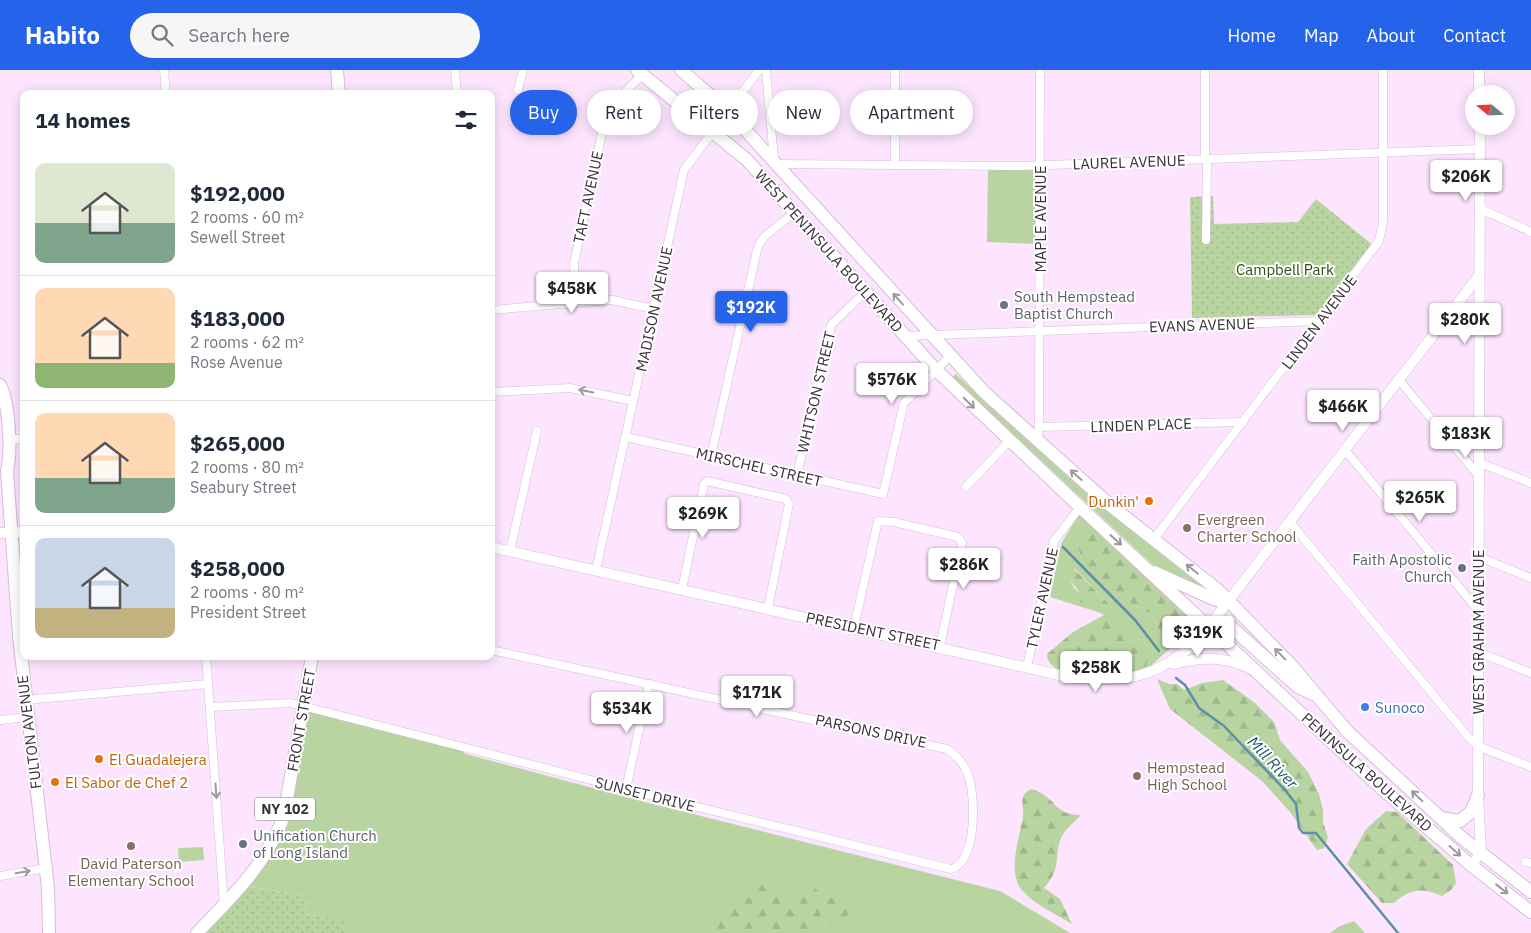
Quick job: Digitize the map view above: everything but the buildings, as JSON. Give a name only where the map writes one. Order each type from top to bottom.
[{"type":"main road","points":[[337,70],[339,90]]},
{"type":"main road","name":"WEST PENINSULA BOULEVARD","points":[[681,70],[704,90]]},
{"type":"main road","name":"WEST PENINSULA BOULEVARD","points":[[639,73],[671,98]]},
{"type":"main road","name":"WEST PENINSULA BOULEVARD","points":[[718,135],[747,160],[934,369],[1208,627]]},
{"type":"main road","name":"WEST PENINSULA BOULEVARD","points":[[751,135],[931,336],[984,392],[1112,506],[1228,601]]},
{"type":"main road","name":"FULTON AVENUE","points":[[0,385],[4,392],[10,460],[3,467],[12,532],[20,635]]},
{"type":"main road","points":[[1150,571],[1165,575],[1216,600],[1228,601]]},
{"type":"main road","name":"PENINSULA BOULEVARD","points":[[1228,601],[1292,666],[1347,732],[1441,818],[1531,892]]},
{"type":"main road","points":[[1208,627],[1223,624],[1230,626],[1298,687],[1318,696]]},
{"type":"main road","name":"PENINSULA BOULEVARD","points":[[1208,627],[1383,790],[1472,866],[1531,912]]},
{"type":"main road","name":"FULTON AVENUE","points":[[22,660],[25,700],[46,868],[49,933]]},
{"type":"main road","name":"FRONT STREET","points":[[197,933],[250,878],[275,839],[284,816],[311,660]]},
{"type":"main road","points":[[1441,818],[1460,821],[1471,812],[1478,795]]},
{"type":"street","points":[[164,70],[166,90]]},
{"type":"street","points":[[455,70],[457,90]]},
{"type":"street","points":[[518,90],[523,70]]},
{"type":"street","name":"MADISON AVENUE","points":[[744,90],[759,70]]},
{"type":"street","points":[[766,70],[776,162]]},
{"type":"street","points":[[895,70],[896,165]]},
{"type":"street","name":"MAPLE AVENUE","points":[[1037,441],[1040,427],[1040,70]]},
{"type":"street","points":[[1205,70],[1206,240]]},
{"type":"street","name":"LINDEN AVENUE","points":[[1154,539],[1379,242],[1383,223],[1383,70]]},
{"type":"street","points":[[1479,70],[1480,85]]},
{"type":"street","name":"TAFT AVENUE","points":[[576,302],[574,263],[607,110],[639,73]]},
{"type":"street","name":"MADISON AVENUE","points":[[596,570],[684,170],[710,135]]},
{"type":"street","name":"WEST GRAHAM AVENUE","points":[[1480,135],[1478,277],[1478,795],[1481,851]]},
{"type":"street","name":"LAUREL AVENUE","points":[[776,162],[1040,166],[1480,149]]},
{"type":"street","points":[[1479,208],[1531,232]]},
{"type":"street","points":[[711,456],[758,246],[764,237],[795,212]]},
{"type":"street","name":"PRESIDENT STREET","points":[[495,548],[940,646],[1064,676],[1101,681],[1150,673],[1166,666],[1184,654],[1208,627],[1478,277]]},
{"type":"street","name":"WHITSON STREET","points":[[797,475],[831,325],[865,292]]},
{"type":"street","points":[[495,310],[612,300],[654,309]]},
{"type":"street","points":[[1444,322],[1465,319],[1478,329]]},
{"type":"street","name":"EVANS AVENUE","points":[[905,336],[1320,320]]},
{"type":"street","points":[[934,369],[950,356]]},
{"type":"street","name":"MIRSCHEL STREET","points":[[626,437],[883,494],[904,403],[934,369]]},
{"type":"street","points":[[1399,380],[1478,475]]},
{"type":"street","points":[[495,392],[570,388],[634,401]]},
{"type":"street","name":"LINDEN PLACE","points":[[1040,427],[1243,422]]},
{"type":"street","points":[[510,551],[537,431]]},
{"type":"street","points":[[8,440],[20,438]]},
{"type":"street","points":[[966,487],[1010,440]]},
{"type":"street","points":[[1345,450],[1478,610]]},
{"type":"street","points":[[1478,462],[1531,483]]},
{"type":"street","points":[[682,589],[702,490],[707,481],[786,499],[789,504],[790,512],[768,608]]},
{"type":"street","name":"TYLER AVENUE","points":[[1026,667],[1054,541],[1080,507]]},
{"type":"street","points":[[854,627],[878,522],[894,522],[958,537],[962,543],[940,646]]},
{"type":"street","points":[[1290,522],[1478,746],[1531,767]]},
{"type":"street","points":[[1479,557],[1531,578]]},
{"type":"street","name":"PARSONS DRIVE","points":[[495,651],[947,749],[960,759],[968,772],[972,790],[974,818],[969,839]]},
{"type":"street","points":[[1478,652],[1531,673]]},
{"type":"street","points":[[1166,666],[1192,659],[1211,658],[1235,662],[1260,674]]},
{"type":"street","points":[[206,660],[224,905]]},
{"type":"street","points":[[25,700],[208,684]]},
{"type":"street","points":[[626,789],[649,684]]},
{"type":"street","name":"SUNSET DRIVE","points":[[210,707],[291,702],[304,707],[626,789],[951,868],[955,868],[964,856],[969,839]]},
{"type":"street","points":[[0,720],[27,717]]},
{"type":"street","points":[[1472,866],[1481,851]]},
{"type":"street","points":[[0,876],[46,868]]},
{"type":"green space","points":[[988,167],[1038,167],[1038,244],[987,242]]},
{"type":"green space","name":"Campbell Park","points":[[1213,196],[1214,224],[1298,222],[1316,199],[1374,246],[1318,315],[1192,318],[1190,197]]},
{"type":"green space","points":[[956,374],[983,400],[997,409],[1211,592],[1154,566],[952,377]]},
{"type":"green space","points":[[1080,512],[1104,537],[1089,536],[1079,540],[1077,543],[1081,558],[1130,603],[1152,615],[1165,645],[1176,643],[1145,671],[1148,647],[1119,625],[1110,605],[1074,568],[1070,580],[1074,588],[1104,614],[1050,597],[1061,544]]},
{"type":"green space","points":[[1094,534],[1104,537],[1186,613],[1189,620],[1186,630],[1176,643],[1165,645],[1152,615],[1130,603],[1087,566],[1081,558],[1077,543],[1080,538]]},
{"type":"green space","points":[[1073,568],[1110,605],[1119,625],[1148,647],[1149,654],[1145,671],[1112,678],[1100,678],[1061,671],[1049,661],[1047,654],[1073,632],[1104,615],[1080,602],[1080,593],[1070,580]]},
{"type":"green space","points":[[1157,679],[1169,684],[1177,684],[1184,690],[1202,683],[1223,680],[1255,703],[1274,722],[1280,740],[1308,772],[1319,794],[1323,810],[1323,822],[1328,837],[1324,848],[1317,850],[1290,812],[1262,781],[1170,709]]},
{"type":"green space","points":[[306,710],[460,750],[466,754],[641,801],[1000,891],[1070,933],[345,933],[346,920],[305,914],[308,896],[244,886],[275,842]]},
{"type":"green space","points":[[1031,789],[1046,796],[1059,809],[1081,815],[1062,836],[1054,873],[1044,888],[1060,899],[1072,924],[1032,899],[1021,889],[1017,881],[1015,863],[1023,816],[1022,799],[1025,793]]},
{"type":"green space","points":[[1386,811],[1397,812],[1453,865],[1456,883],[1451,890],[1442,896],[1428,891],[1416,891],[1405,895],[1394,903],[1382,903],[1347,864],[1366,829]]},
{"type":"green space","points":[[203,847],[204,860],[179,862],[178,848]]},
{"type":"green space","points":[[760,879],[770,894],[776,897],[789,896],[812,885],[821,893],[840,903],[850,914],[832,923],[828,923],[826,918],[830,910],[818,919],[811,933],[738,933],[727,928],[726,933],[703,933],[701,928],[703,923],[750,892]]},
{"type":"green space","points":[[244,886],[308,896],[305,914],[347,920],[345,933],[198,933]]},
{"type":"green space","points":[[1354,921],[1365,933],[1330,933],[1340,926]]},
{"type":"waterway","points":[[1063,547],[1135,620],[1159,651]]},
{"type":"waterway","name":"Mill River","points":[[1176,678],[1185,685],[1199,708],[1224,726],[1285,790],[1296,804],[1299,828],[1303,833],[1316,833],[1398,933]]},
{"type":"place","name":"South Hempstead Baptist Church","points":[[1004,305]]},
{"type":"place","name":"Dunkin'","points":[[1149,501]]},
{"type":"place","name":"Evergreen Charter School","points":[[1187,528]]},
{"type":"place","name":"Faith Apostolic Church","points":[[1462,568]]},
{"type":"place","name":"Sunoco","points":[[1365,707]]},
{"type":"place","name":"El Guadalejera","points":[[99,759]]},
{"type":"place","name":"Hempstead High School","points":[[1137,776]]},
{"type":"place","name":"El Sabor de Chef 2","points":[[55,782]]},
{"type":"place","name":"Unification Church of Long Island","points":[[243,844]]},
{"type":"place","name":"David Paterson Elementary School","points":[[131,846]]}]
